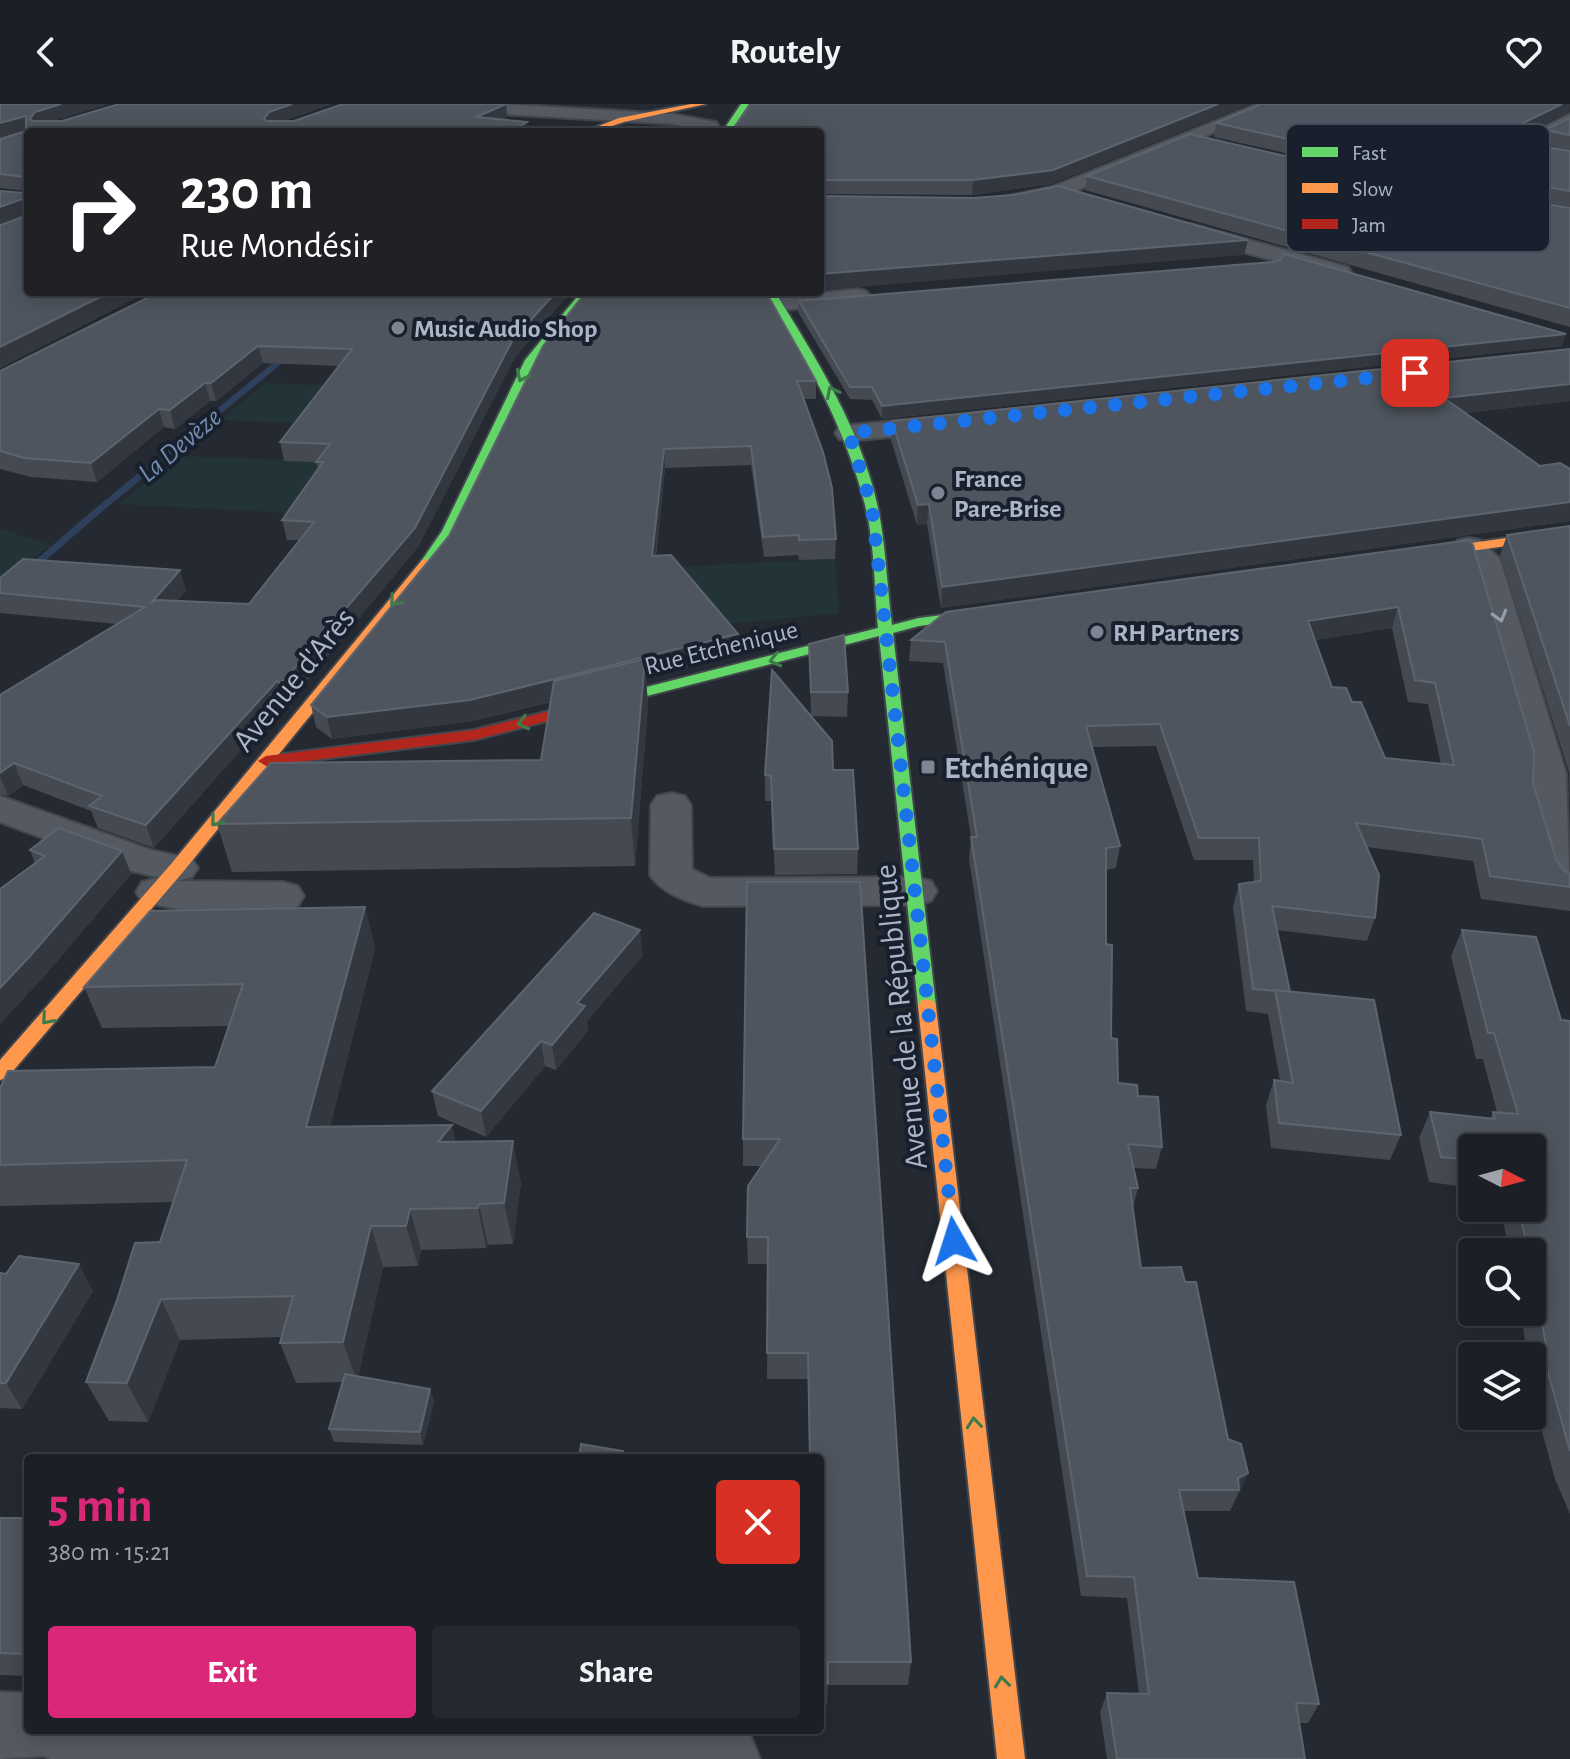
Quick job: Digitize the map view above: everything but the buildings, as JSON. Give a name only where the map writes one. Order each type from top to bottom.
[{"type":"main road","points":[[573,128],[590,117],[640,116],[672,106],[702,104]]},
{"type":"main road","points":[[718,128],[745,104]]},
{"type":"main road","points":[[672,106],[712,128]]},
{"type":"main road","name":"Avenue d'Arès","points":[[0,1073],[167,880],[434,554],[530,360],[583,296]]},
{"type":"main road","name":"Avenue de la République","points":[[774,298],[825,379],[849,433],[872,508],[1011,1759]]},
{"type":"main road","points":[[1396,557],[1570,533]]},
{"type":"main road","name":"Rue Etchenique","points":[[266,761],[474,735],[919,622],[1019,609]]},
{"type":"street","points":[[415,104],[590,117]]},
{"type":"street","points":[[985,203],[1057,192],[1272,104]]},
{"type":"street","points":[[492,125],[520,110]]},
{"type":"street","points":[[640,116],[681,120],[709,128]]},
{"type":"street","points":[[1550,128],[1570,119]]},
{"type":"street","points":[[1183,139],[1225,149]]},
{"type":"street","points":[[1550,154],[1570,158]]},
{"type":"street","points":[[1057,192],[1095,203]]},
{"type":"street","points":[[1172,225],[1366,280]]},
{"type":"street","points":[[1229,266],[1295,259]]},
{"type":"street","points":[[774,298],[887,294]]},
{"type":"street","points":[[849,433],[983,420]]},
{"type":"street","points":[[1469,547],[1484,559],[1559,784],[1547,804],[1570,881]]},
{"type":"street","points":[[671,805],[671,875],[703,892],[916,891]]},
{"type":"street","points":[[0,808],[142,861],[188,897],[283,896]]},
{"type":"street","points":[[0,1727],[24,1728]]},
{"type":"street","points":[[155,1734],[725,1759]]},
{"type":"shaded area","points":[[265,383],[488,392],[473,430],[221,420]]},
{"type":"shaded area","points":[[179,456],[458,466],[433,520],[118,504]]},
{"type":"shaded area","points":[[0,529],[51,545],[4,580],[0,579]]},
{"type":"shaded area","points":[[835,559],[839,613],[641,633],[529,574]]},
{"type":"waterway","name":"La Devèze","points":[[0,597],[95,513],[293,351]]},
{"type":"traffic: fast","points":[[729,128],[745,104]]},
{"type":"traffic: fast","points":[[427,563],[448,531],[530,360],[583,296]]},
{"type":"traffic: fast","points":[[772,296],[842,423],[872,508],[927,1006]]},
{"type":"traffic: fast","points":[[581,708],[919,622],[997,612]]},
{"type":"traffic: slow","points":[[599,128],[622,120],[702,104]]},
{"type":"traffic: slow","points":[[1414,555],[1570,533]]},
{"type":"traffic: slow","points":[[0,1073],[177,868],[427,563]]},
{"type":"traffic: slow","points":[[927,1006],[1011,1759]]},
{"type":"traffic: jam","points":[[266,761],[474,735],[581,708]]},
{"type":"place","name":"Music Audio Shop","points":[[398,328]]},
{"type":"place","name":"France Pare-Brise","points":[[938,493]]},
{"type":"place","name":"RH Partners","points":[[1097,632]]},
{"type":"place","name":"Etchénique","points":[[928,767]]},
{"type":"route","points":[[954,1241],[872,508],[849,433],[1415,373]]}]
